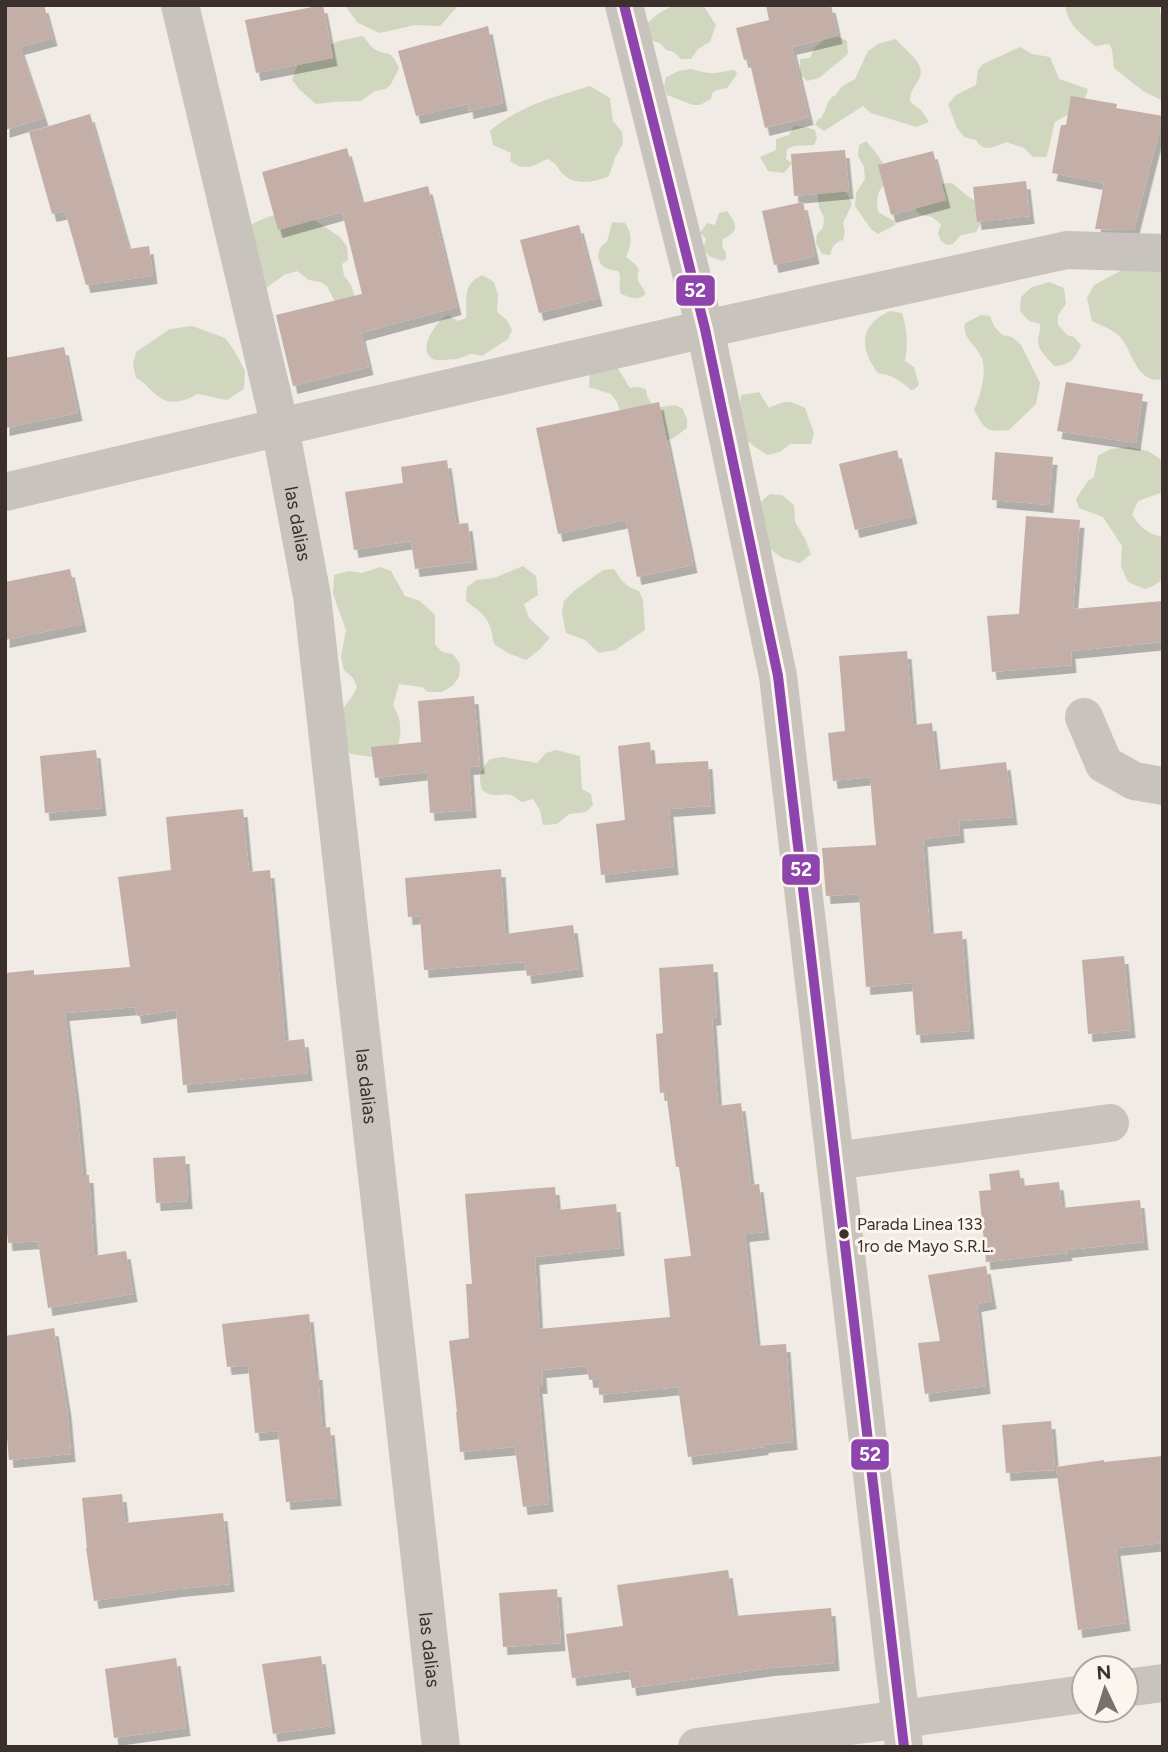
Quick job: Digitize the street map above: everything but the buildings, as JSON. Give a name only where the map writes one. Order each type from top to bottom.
[{"type":"street","name":"las dalias","points":[[180,5],[280,427],[312,596],[442,1747]]},
{"type":"street","points":[[624,5],[705,329],[778,676],[903,1732]]},
{"type":"street","points":[[5,492],[705,329],[1067,250],[1163,253]]},
{"type":"street","points":[[1084,716],[1104,764],[1134,781],[1163,786]]},
{"type":"street","points":[[835,1161],[1110,1123]]},
{"type":"street","points":[[1140,1686],[1163,1683]]},
{"type":"street","points":[[697,1747],[903,1732],[1070,1697]]},
{"type":"green space","points":[[346,5],[458,6],[440,26],[415,25],[380,33],[358,23]]},
{"type":"green space","points":[[675,5],[703,5],[716,25],[710,42],[698,49],[691,59],[681,59],[660,43],[647,39],[645,25],[659,13]]},
{"type":"green space","points":[[1065,5],[1160,5],[1160,13],[1163,16],[1163,101],[1143,91],[1114,68],[1109,44],[1095,46],[1084,37],[1072,24]]},
{"type":"green space","points":[[832,34],[847,41],[848,54],[819,78],[807,81],[800,74],[800,59],[810,58],[815,47]]},
{"type":"green space","points":[[363,36],[374,49],[391,55],[399,68],[386,89],[375,91],[361,101],[316,104],[292,80],[300,58],[339,41]]},
{"type":"green space","points":[[896,39],[918,63],[921,75],[911,93],[910,102],[921,110],[929,122],[916,127],[871,113],[863,106],[824,131],[815,125],[832,97],[841,87],[855,79],[868,51],[878,44]]},
{"type":"green space","points":[[1020,47],[1032,54],[1050,57],[1059,79],[1088,89],[1083,106],[1055,122],[1046,157],[1033,157],[1024,148],[1006,142],[986,148],[976,140],[964,137],[957,128],[948,104],[956,95],[976,85],[978,70],[983,64]]},
{"type":"green space","points":[[691,69],[713,73],[735,70],[737,74],[727,88],[712,93],[711,99],[700,105],[693,105],[667,95],[664,86],[666,77]]},
{"type":"green space","points":[[590,86],[610,98],[613,121],[622,132],[623,143],[609,176],[592,181],[574,181],[550,160],[533,166],[520,166],[510,161],[511,153],[493,145],[490,131],[501,122],[537,103]]},
{"type":"green space","points":[[794,126],[815,130],[817,138],[814,145],[787,149],[786,159],[792,163],[784,173],[768,171],[760,157],[776,150],[776,139],[789,135]]},
{"type":"green space","points":[[866,141],[880,159],[887,175],[877,198],[878,212],[894,221],[895,225],[878,234],[871,229],[855,206],[856,193],[865,179],[864,167],[858,156],[859,145]]},
{"type":"green space","points":[[840,183],[852,204],[843,223],[843,240],[834,245],[830,255],[822,254],[816,243],[817,234],[823,228],[824,217],[818,204],[819,189]]},
{"type":"green space","points":[[952,183],[979,203],[984,217],[976,232],[961,235],[953,244],[947,245],[941,241],[938,233],[941,224],[932,217],[917,212],[911,196],[924,185]]},
{"type":"green space","points":[[301,211],[340,237],[347,247],[348,260],[342,264],[344,276],[351,285],[356,301],[336,304],[327,286],[309,280],[297,271],[284,275],[262,291],[243,229],[270,216]]},
{"type":"green space","points":[[727,211],[735,227],[732,233],[723,239],[722,247],[726,252],[726,259],[722,261],[709,256],[703,249],[706,239],[700,233],[707,223],[715,225],[719,213]]},
{"type":"green space","points":[[612,222],[625,223],[629,232],[630,243],[626,257],[639,270],[638,280],[646,294],[639,298],[621,294],[618,271],[606,268],[600,262],[599,251],[607,242]]},
{"type":"green space","points":[[1163,234],[1163,379],[1155,380],[1137,367],[1119,336],[1092,321],[1087,298],[1094,285],[1124,269]]},
{"type":"green space","points":[[482,275],[494,282],[498,295],[497,312],[507,320],[512,330],[508,339],[482,356],[471,354],[455,359],[431,358],[426,349],[431,333],[448,315],[458,321],[466,318],[468,288]]},
{"type":"green space","points":[[1049,282],[1064,288],[1066,304],[1058,315],[1058,325],[1081,345],[1071,360],[1059,366],[1054,366],[1040,348],[1040,324],[1029,321],[1020,311],[1021,297],[1032,287]]},
{"type":"green space","points":[[890,311],[902,313],[906,337],[905,361],[914,367],[919,385],[915,389],[911,390],[896,379],[878,373],[865,346],[865,338],[872,323]]},
{"type":"green space","points":[[981,315],[990,316],[1002,335],[1012,337],[1021,345],[1040,383],[1036,404],[1009,430],[995,431],[987,428],[974,410],[984,372],[982,359],[968,338],[965,323]]},
{"type":"green space","points":[[192,326],[225,338],[245,371],[244,389],[227,400],[198,394],[170,402],[136,378],[133,365],[136,352],[170,329]]},
{"type":"green space","points":[[617,367],[630,388],[646,389],[654,408],[675,405],[682,408],[687,419],[687,428],[672,439],[655,441],[623,419],[611,394],[589,387],[590,371]]},
{"type":"green space","points":[[759,392],[769,408],[787,402],[805,408],[814,433],[811,444],[790,444],[780,452],[767,455],[750,443],[741,425],[741,395]]},
{"type":"green space","points":[[1128,447],[1148,451],[1163,461],[1163,492],[1138,501],[1132,515],[1145,530],[1163,537],[1163,579],[1145,589],[1128,582],[1121,566],[1122,546],[1103,517],[1079,508],[1076,499],[1088,481],[1094,477],[1098,456],[1110,449]]},
{"type":"green space","points":[[770,494],[782,495],[794,505],[795,522],[811,554],[800,563],[782,558],[752,535],[756,506]]},
{"type":"green space","points":[[523,566],[536,576],[538,595],[524,604],[529,618],[550,638],[526,660],[494,644],[486,619],[466,601],[467,587],[477,580],[494,578]]},
{"type":"green space","points":[[380,567],[391,571],[405,596],[420,601],[435,615],[435,644],[442,652],[453,654],[460,664],[459,677],[452,686],[442,692],[428,692],[422,687],[399,684],[393,705],[400,723],[398,745],[396,752],[380,758],[351,754],[344,747],[339,714],[357,687],[353,678],[344,670],[341,657],[346,630],[333,594],[334,575],[349,571],[362,573]]},
{"type":"green space","points":[[614,569],[624,583],[639,591],[643,600],[645,630],[615,650],[599,653],[585,640],[566,633],[562,613],[564,601],[603,570]]},
{"type":"green space","points":[[556,750],[580,756],[582,789],[591,794],[593,805],[586,812],[569,814],[557,824],[543,825],[540,810],[533,799],[522,802],[511,795],[494,795],[482,790],[481,773],[490,759],[503,757],[537,763],[546,753]]},
{"type":"transit line","name":"52","points":[[624,5],[705,329],[778,676],[904,1747]]},
{"type":"place","name":"Parada Linea 133 1ro de Mayo S.R.L.","points":[[844,1234]]}]
